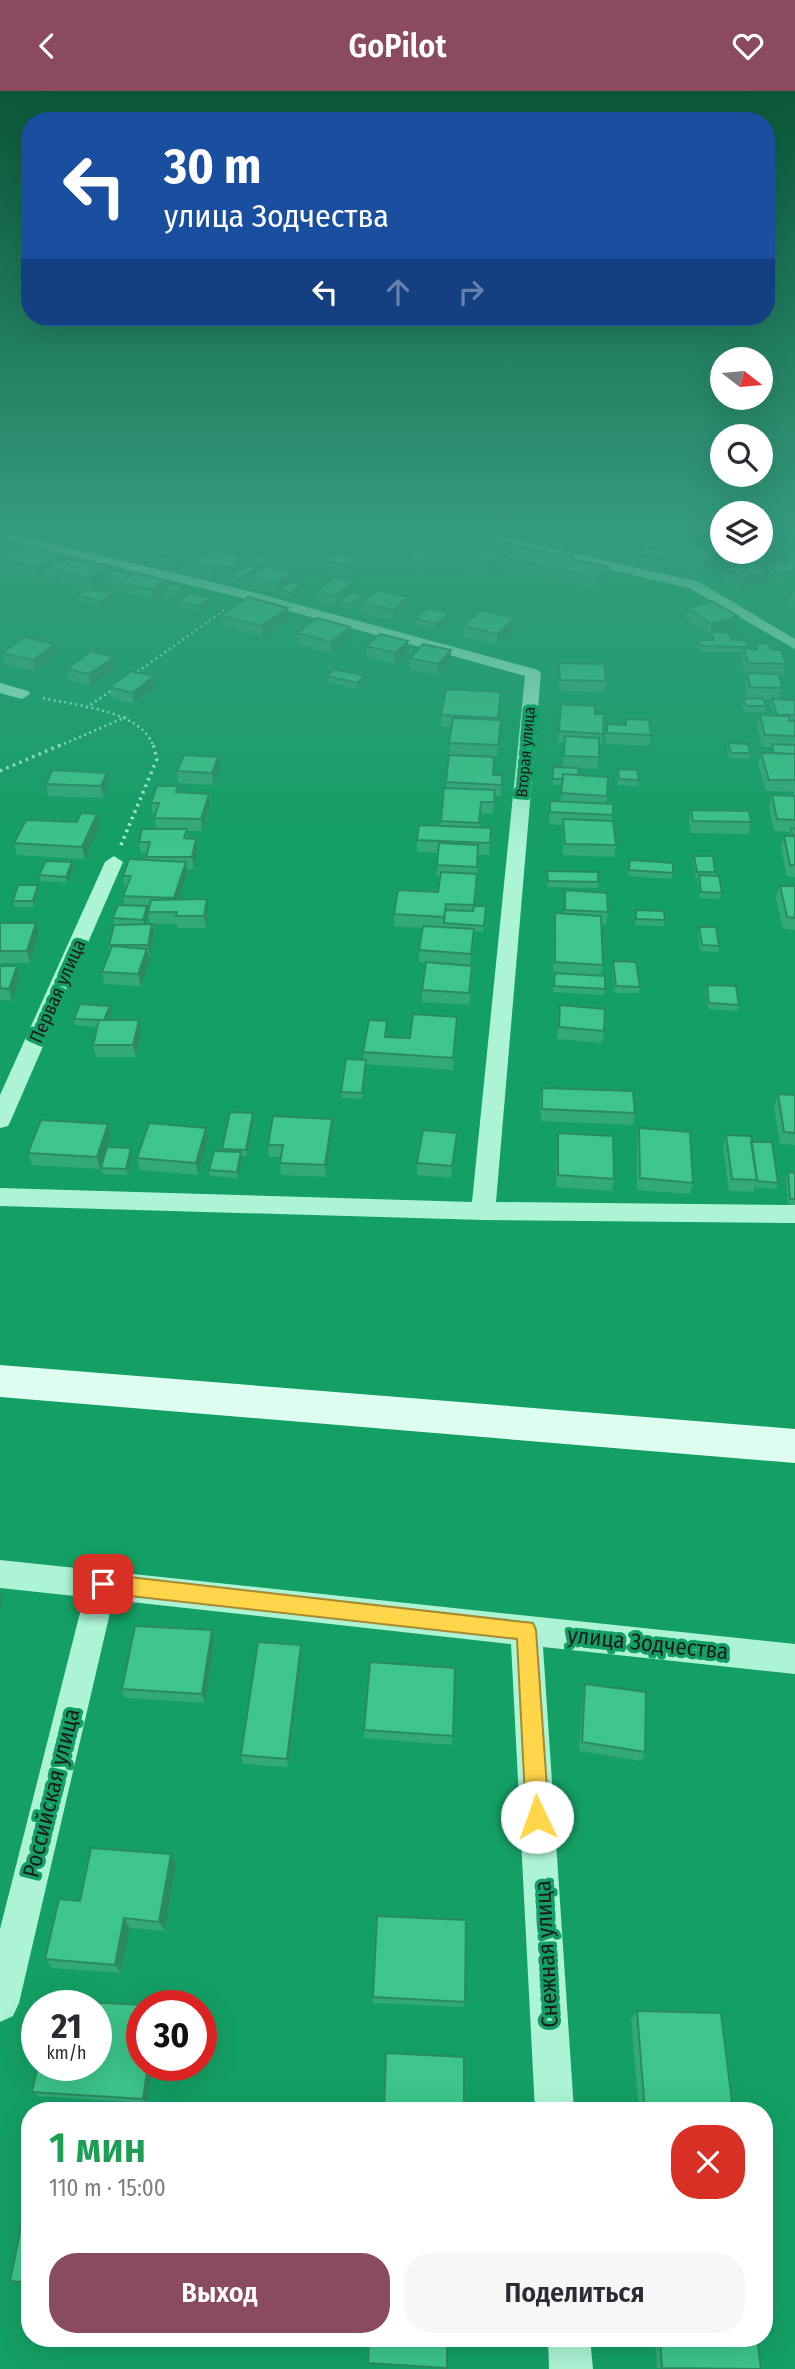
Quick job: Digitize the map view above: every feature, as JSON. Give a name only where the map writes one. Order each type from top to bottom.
[{"type":"main road","points":[[0,1381],[795,1446]]},
{"type":"street","name":"Вторая улица","points":[[402,637],[533,673],[483,1211]]},
{"type":"street","points":[[0,688],[22,694]]},
{"type":"street","name":"Первая улица","points":[[0,1120],[114,862]]},
{"type":"street","points":[[0,1198],[483,1211],[795,1214]]},
{"type":"street","name":"улица Зодчества","points":[[0,1574],[795,1659]]},
{"type":"street","name":"Российская улица","points":[[0,2003],[103,1584]]},
{"type":"street","name":"Снежная улица","points":[[526,1630],[554,2102]]},
{"type":"street","points":[[570,2347],[571,2369]]},
{"type":"path","points":[[129,678],[187,637]]},
{"type":"path","points":[[86,708],[118,685]]},
{"type":"path","points":[[22,694],[126,717],[151,739],[157,759],[114,862]]},
{"type":"path","points":[[0,771],[126,717]]},
{"type":"building","points":[[24,637],[55,644],[33,660],[2,653]]},
{"type":"building","points":[[313,637],[337,637],[331,642]]},
{"type":"building","points":[[376,637],[408,641],[395,653],[366,646]]},
{"type":"building","points":[[713,637],[746,640],[749,647],[701,646],[699,640],[714,640]]},
{"type":"building","points":[[755,643],[769,643],[771,649],[781,650],[786,664],[748,663],[744,649],[757,649]]},
{"type":"building","points":[[423,644],[451,650],[438,664],[410,658]]},
{"type":"building","points":[[91,651],[114,657],[89,674],[67,669]]},
{"type":"building","points":[[559,663],[604,664],[606,681],[560,680]]},
{"type":"building","points":[[334,669],[365,676],[357,683],[327,676]]},
{"type":"building","points":[[131,671],[154,676],[132,693],[110,687]]},
{"type":"building","points":[[747,673],[779,674],[782,688],[750,687]]},
{"type":"building","points":[[446,689],[501,692],[498,718],[441,715]]},
{"type":"building","points":[[763,698],[766,706],[746,706],[743,699]]},
{"type":"building","points":[[772,699],[795,700],[795,715],[777,715]]},
{"type":"building","points":[[561,704],[595,706],[595,714],[604,714],[603,734],[559,731]]},
{"type":"building","points":[[760,715],[789,716],[789,721],[795,721],[795,736],[765,735]]},
{"type":"building","points":[[453,718],[501,720],[498,745],[449,743]]},
{"type":"building","points":[[626,719],[649,720],[651,735],[607,733],[607,724],[626,725]]},
{"type":"building","points":[[565,736],[599,738],[599,757],[564,756]]},
{"type":"building","points":[[728,743],[748,744],[750,753],[731,753]]},
{"type":"building","points":[[772,744],[795,745],[795,754],[774,753]]},
{"type":"building","points":[[761,753],[795,754],[795,780],[769,780]]},
{"type":"building","points":[[184,755],[218,757],[212,773],[177,771]]},
{"type":"building","points":[[449,755],[494,757],[493,775],[502,775],[502,785],[446,782]]},
{"type":"building","points":[[553,767],[578,768],[579,775],[563,774],[563,779],[553,779]]},
{"type":"building","points":[[618,769],[637,770],[639,780],[619,779]]},
{"type":"building","points":[[52,770],[107,773],[101,786],[46,784]]},
{"type":"building","points":[[563,774],[608,777],[607,796],[561,793]]},
{"type":"building","points":[[157,786],[178,786],[176,792],[209,794],[201,819],[154,818],[159,803],[151,803]]},
{"type":"building","points":[[444,788],[495,790],[494,802],[481,802],[479,823],[441,821]]},
{"type":"building","points":[[772,795],[795,796],[795,820],[777,819]]},
{"type":"building","points":[[550,801],[613,804],[613,815],[550,812]]},
{"type":"building","points":[[691,810],[749,811],[751,822],[693,821]]},
{"type":"building","points":[[81,813],[97,814],[82,847],[14,843],[26,820],[77,822]]},
{"type":"building","points":[[563,819],[613,821],[616,845],[565,844]]},
{"type":"building","points":[[419,825],[491,828],[490,843],[417,840]]},
{"type":"building","points":[[142,829],[187,829],[184,838],[196,839],[192,857],[146,857],[150,842],[139,842]]},
{"type":"building","points":[[784,836],[795,836],[795,865],[790,865]]},
{"type":"building","points":[[439,843],[478,845],[477,867],[437,865]]},
{"type":"building","points":[[694,856],[713,856],[715,872],[697,872]]},
{"type":"building","points":[[129,859],[186,862],[174,898],[123,896],[131,876],[123,876]]},
{"type":"building","points":[[630,860],[673,863],[673,873],[629,870]]},
{"type":"building","points":[[46,861],[72,862],[66,877],[39,875]]},
{"type":"building","points":[[547,871],[598,872],[598,882],[548,881]]},
{"type":"building","points":[[441,872],[477,874],[474,905],[446,904],[444,917],[394,914],[398,890],[438,892]]},
{"type":"building","points":[[699,875],[719,876],[722,893],[701,892]]},
{"type":"building","points":[[18,885],[38,885],[33,901],[13,901]]},
{"type":"building","points":[[780,886],[795,886],[795,918],[787,917]]},
{"type":"building","points":[[565,890],[607,893],[608,912],[565,910]]},
{"type":"building","points":[[207,899],[204,916],[148,912],[151,900]]},
{"type":"building","points":[[118,905],[147,906],[143,920],[113,918]]},
{"type":"building","points":[[474,906],[486,906],[484,926],[444,923],[445,910],[473,911]]},
{"type":"building","points":[[636,910],[664,911],[665,920],[636,919]]},
{"type":"building","points":[[555,913],[601,916],[603,965],[555,962]]},
{"type":"building","points":[[0,923],[36,923],[27,951],[0,951]]},
{"type":"building","points":[[152,924],[148,945],[109,945],[114,925]]},
{"type":"building","points":[[423,926],[474,929],[471,954],[419,950]]},
{"type":"building","points":[[699,927],[716,927],[719,946],[702,945]]},
{"type":"building","points":[[112,946],[147,949],[138,974],[102,972]]},
{"type":"building","points":[[613,961],[636,962],[640,987],[616,986]]},
{"type":"building","points":[[426,962],[472,966],[469,993],[422,990]]},
{"type":"building","points":[[0,966],[17,966],[9,989],[0,988]]},
{"type":"building","points":[[555,973],[605,976],[605,989],[554,986]]},
{"type":"building","points":[[707,985],[736,986],[739,1005],[709,1003]]},
{"type":"building","points":[[80,1004],[110,1006],[104,1020],[74,1019]]},
{"type":"building","points":[[560,1005],[605,1009],[604,1031],[559,1027]]},
{"type":"building","points":[[413,1014],[457,1017],[453,1058],[363,1052],[369,1020],[387,1021],[385,1037],[410,1038]]},
{"type":"building","points":[[99,1020],[139,1020],[133,1045],[93,1045]]},
{"type":"building","points":[[346,1059],[366,1060],[362,1093],[341,1092]]},
{"type":"building","points":[[542,1088],[633,1091],[635,1113],[542,1109]]},
{"type":"building","points":[[778,1094],[795,1095],[795,1133],[784,1132]]},
{"type":"building","points":[[230,1112],[253,1113],[246,1150],[222,1149]]},
{"type":"building","points":[[273,1116],[332,1119],[325,1165],[280,1163],[283,1145],[268,1145]]},
{"type":"building","points":[[41,1120],[108,1124],[97,1157],[28,1153]]},
{"type":"building","points":[[149,1123],[206,1128],[196,1163],[137,1158]]},
{"type":"building","points":[[639,1128],[690,1132],[693,1183],[640,1178]]},
{"type":"building","points":[[423,1130],[457,1133],[452,1166],[417,1163]]},
{"type":"building","points":[[558,1133],[613,1136],[614,1179],[558,1175]]},
{"type":"building","points":[[726,1135],[751,1136],[757,1180],[732,1179]]},
{"type":"building","points":[[751,1142],[772,1142],[778,1183],[757,1181]]},
{"type":"building","points":[[107,1147],[131,1148],[126,1169],[101,1168]]},
{"type":"building","points":[[214,1151],[241,1152],[237,1172],[209,1170]]},
{"type":"building","points":[[788,1172],[795,1173],[795,1199],[790,1199]]},
{"type":"building","points":[[135,1626],[212,1630],[202,1694],[122,1689]]},
{"type":"building","points":[[258,1642],[301,1645],[287,1759],[241,1755]]},
{"type":"building","points":[[370,1662],[455,1668],[453,1736],[364,1730]]},
{"type":"building","points":[[585,1684],[646,1692],[645,1752],[582,1742]]},
{"type":"building","points":[[91,1848],[171,1854],[159,1922],[124,1918],[115,1965],[45,1959],[59,1899],[80,1901]]},
{"type":"building","points":[[377,1916],[466,1920],[465,2002],[373,1997]]},
{"type":"building","points":[[112,2003],[126,2004],[126,2081],[146,2081],[143,2099],[32,2092],[34,2081],[112,2081]]},
{"type":"building","points":[[637,2011],[721,2013],[732,2102],[644,2102]]},
{"type":"building","points":[[386,2053],[464,2057],[464,2102],[384,2102]]},
{"type":"building","points":[[21,2228],[21,2282],[10,2281]]},
{"type":"building","points":[[369,2347],[447,2347],[447,2368],[368,2363]]},
{"type":"building","points":[[661,2347],[758,2347],[761,2369],[662,2368]]},
{"type":"route","points":[[103,1584],[526,1630],[537,1817]]}]
